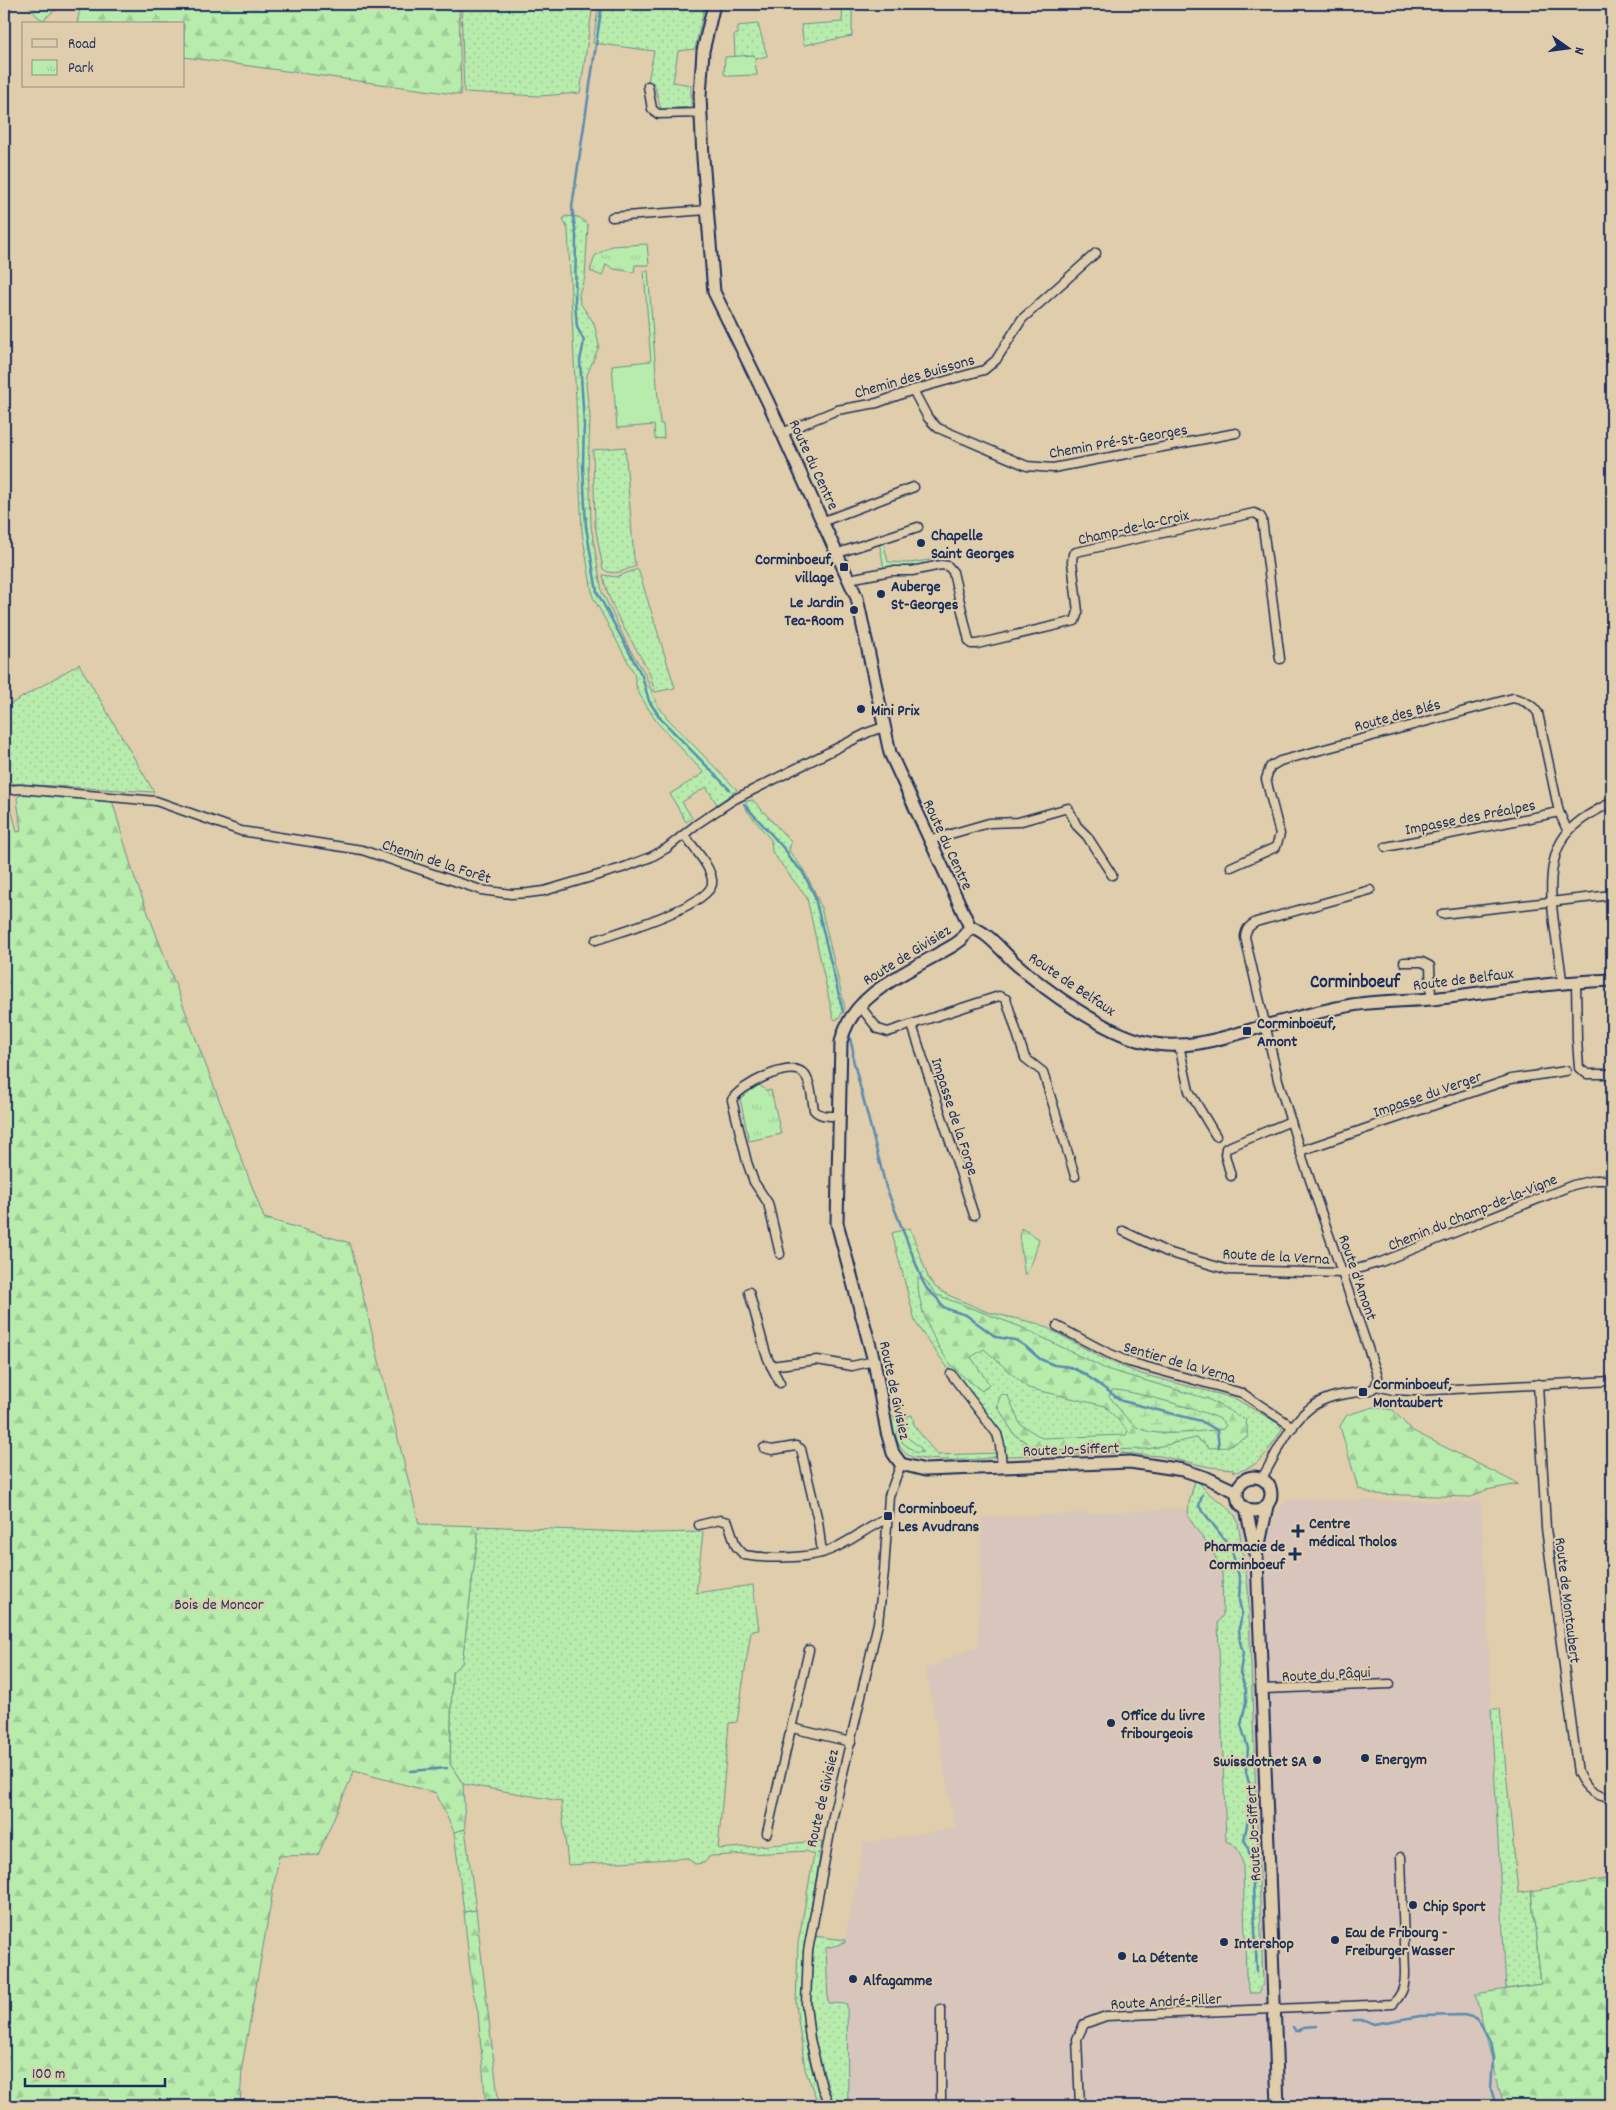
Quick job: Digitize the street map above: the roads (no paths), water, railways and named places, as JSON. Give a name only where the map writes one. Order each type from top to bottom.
[{"type":"street","name":"Route du Centre","points":[[714,4],[706,32],[702,60],[701,113],[714,292],[824,521],[857,598],[884,727],[895,767],[970,927]]},
{"type":"street","points":[[648,86],[652,108],[655,113],[661,115],[701,113]]},
{"type":"street","points":[[612,217],[707,210]]},
{"type":"street","name":"Chemin des Buissons","points":[[782,433],[837,410],[877,403],[913,390],[984,370],[990,366],[1002,351],[1022,319],[1096,253]]},
{"type":"street","name":"Chemin Pré-St-Georges","points":[[913,390],[928,418],[938,428],[1027,466],[1053,468],[1236,433]]},
{"type":"street","points":[[824,521],[914,487]]},
{"type":"street","name":"Champ-de-la-Croix","points":[[849,579],[891,571],[912,570],[941,565],[948,566],[953,572],[969,640],[971,644],[977,644],[1075,621],[1078,612],[1072,562],[1076,552],[1254,513],[1262,519],[1280,659]]},
{"type":"street","points":[[838,552],[918,527]]},
{"type":"street","name":"Route des Blés","points":[[1231,867],[1274,850],[1278,842],[1280,834],[1266,779],[1270,767],[1280,761],[1513,698],[1533,706],[1538,713],[1559,812],[1568,832]]},
{"type":"street","name":"Chemin de la Forêt","points":[[9,790],[20,789],[156,801],[241,831],[362,850],[481,890],[511,894],[544,891],[637,864],[667,848],[697,824],[751,790],[869,732],[884,727]]},
{"type":"street","points":[[1562,982],[1552,903],[1551,877],[1559,847],[1568,832],[1590,815],[1612,802]]},
{"type":"street","points":[[930,840],[989,823],[1018,822],[1068,808],[1077,826],[1090,840],[1112,875]]},
{"type":"street","name":"Impasse des Préalpes","points":[[1386,847],[1559,812]]},
{"type":"street","points":[[596,940],[660,919],[708,893],[712,884],[711,872],[684,834]]},
{"type":"street","name":"Route d'Amont","points":[[1370,890],[1261,920],[1248,927],[1246,937],[1278,1080],[1300,1151],[1377,1370],[1376,1386]]},
{"type":"street","points":[[1442,914],[1612,895]]},
{"type":"street","name":"Route de Givisiez","points":[[830,2106],[816,2066],[806,2004],[808,1951],[826,1848],[880,1616],[890,1490],[901,1464],[893,1453],[887,1432],[874,1361],[837,1223],[842,1042],[844,1030],[859,1005],[885,985],[961,940],[970,927]]},
{"type":"street","name":"Route de Belfaux","points":[[970,927],[977,929],[990,938],[1014,962],[1091,1018],[1140,1041],[1178,1045],[1212,1040],[1350,1006],[1431,999],[1562,982],[1612,980]]},
{"type":"street","points":[[1404,962],[1422,962],[1430,966],[1431,999]]},
{"type":"street","points":[[1576,981],[1579,1068],[1587,1074],[1612,1074]]},
{"type":"street","points":[[859,1005],[878,1029],[883,1032],[893,1032],[1000,996],[1006,999],[1026,1058],[1043,1072],[1075,1176]]},
{"type":"street","name":"Impasse de la Forge","points":[[912,1025],[974,1216]]},
{"type":"street","points":[[1178,1045],[1189,1091],[1216,1136]]},
{"type":"street","points":[[780,1254],[768,1203],[754,1182],[747,1162],[732,1100],[738,1092],[759,1080],[783,1070],[797,1070],[804,1073],[814,1110],[821,1115],[839,1116]]},
{"type":"street","name":"Impasse du Verger","points":[[1300,1151],[1511,1079],[1566,1071]]},
{"type":"street","points":[[1231,1176],[1225,1155],[1226,1148],[1290,1121]]},
{"type":"street","name":"Chemin du Champ-de-la-Vigne","points":[[1344,1272],[1381,1262],[1573,1185],[1595,1180],[1612,1180]]},
{"type":"street","name":"Route de la Verna","points":[[1124,1231],[1167,1252],[1229,1270],[1344,1272]]},
{"type":"street","points":[[749,1292],[766,1354],[780,1383]]},
{"type":"street","name":"Sentier de la Verna","points":[[1057,1326],[1129,1362],[1235,1391],[1293,1427]]},
{"type":"street","points":[[771,1366],[818,1360],[852,1366],[874,1361]]},
{"type":"street","points":[[951,1374],[996,1434],[1000,1445],[1002,1467]]},
{"type":"street","points":[[1262,1478],[1305,1411],[1330,1397],[1371,1390],[1376,1386],[1393,1390],[1414,1391],[1612,1381]]},
{"type":"street","name":"Route de Montaubert","points":[[1538,1384],[1546,1528],[1578,1772],[1590,1790],[1600,1796],[1612,1798]]},
{"type":"street","points":[[764,1448],[772,1450],[796,1446],[800,1449],[818,1521],[822,1553]]},
{"type":"street","name":"Route Jo-Siffert","points":[[901,1464],[925,1470],[1130,1462],[1183,1470],[1207,1478],[1237,1492]]},
{"type":"street","points":[[1251,1477],[1262,1478],[1271,1489],[1271,1498],[1266,1506],[1257,1511],[1246,1509],[1239,1502],[1238,1487],[1251,1477]]},
{"type":"street","name":"Route Jo-Siffert","points":[[1257,1558],[1266,1506]]},
{"type":"street","name":"Route Jo-Siffert","points":[[1246,1509],[1257,1558],[1278,2106]]},
{"type":"street","points":[[699,1525],[720,1520],[728,1522],[736,1546],[744,1554],[793,1556],[822,1553],[835,1548],[888,1518]]},
{"type":"street","points":[[767,1833],[809,1650]]},
{"type":"street","name":"Route du Pâqui","points":[[1262,1689],[1390,1684]]},
{"type":"street","points":[[792,1728],[851,1742]]},
{"type":"street","name":"Route André-Piller","points":[[1080,2106],[1077,2039],[1084,2024],[1106,2016],[1393,2004],[1402,1994],[1405,1972],[1401,1857]]},
{"type":"street","points":[[941,2009],[941,2106]]},
{"type":"waterway","points":[[602,4],[572,207],[576,236],[575,302],[577,327],[584,341],[580,361],[584,423],[583,465],[586,527],[597,592],[642,676],[649,701],[661,719],[730,790]]},
{"type":"waterway","points":[[744,804],[802,871],[814,894],[843,1012]]},
{"type":"waterway","points":[[849,1034],[853,1059],[886,1187],[923,1282],[941,1305],[966,1315],[996,1337],[1015,1340],[1040,1359],[1054,1365],[1070,1367],[1083,1373],[1122,1401],[1201,1421],[1217,1430],[1219,1447]]},
{"type":"waterway","points":[[1202,1495],[1199,1506],[1231,1548],[1240,1580],[1239,1601],[1242,1613],[1239,1629],[1243,1652],[1240,1673],[1246,1690],[1246,1702],[1241,1725],[1248,1748],[1246,1772],[1250,1787],[1249,1815],[1244,1840],[1248,1846],[1252,1864],[1257,1973]]},
{"type":"waterway","points":[[411,1771],[447,1768]]},
{"type":"waterway","points":[[1353,2020],[1365,2020],[1374,2024],[1420,2016],[1464,2015],[1475,2018],[1480,2023],[1490,2042],[1493,2058],[1491,2089],[1496,2106]]},
{"type":"waterway","points":[[1293,2027],[1296,2031],[1299,2031],[1303,2027],[1317,2026]]},
{"type":"place","name":"Chapelle Saint Georges","points":[[921,543]]},
{"type":"place","name":"Corminboeuf, village","points":[[844,567]]},
{"type":"place","name":"Auberge St-Georges","points":[[881,594]]},
{"type":"place","name":"Le Jardin Tea-Room","points":[[854,610]]},
{"type":"place","name":"Mini Prix","points":[[861,709]]},
{"type":"place","name":"Corminboeuf, Amont","points":[[1247,1031]]},
{"type":"place","name":"Corminboeuf, Montaubert","points":[[1363,1392]]},
{"type":"place","name":"Corminboeuf, Les Avudrans","points":[[888,1516]]},
{"type":"place","name":"Centre médical Tholos","points":[[1298,1531]]},
{"type":"place","name":"Pharmacie de Corminboeuf","points":[[1295,1554]]},
{"type":"place","name":"Office du livre fribourgeois","points":[[1111,1723]]},
{"type":"place","name":"Energym","points":[[1365,1758]]},
{"type":"place","name":"Swissdotnet SA","points":[[1317,1760]]},
{"type":"place","name":"Chip Sport","points":[[1413,1905]]},
{"type":"place","name":"Eau de Fribourg - Freiburger Wasser","points":[[1335,1940]]},
{"type":"place","name":"Intershop","points":[[1224,1942]]},
{"type":"place","name":"La Détente","points":[[1122,1956]]},
{"type":"place","name":"Alfagamme","points":[[853,1979]]},
{"type":"district","name":"Corminboeuf","points":[[1355,980]]},
{"type":"park label","name":"Bois de Moncor","points":[[219,1603]]}]
